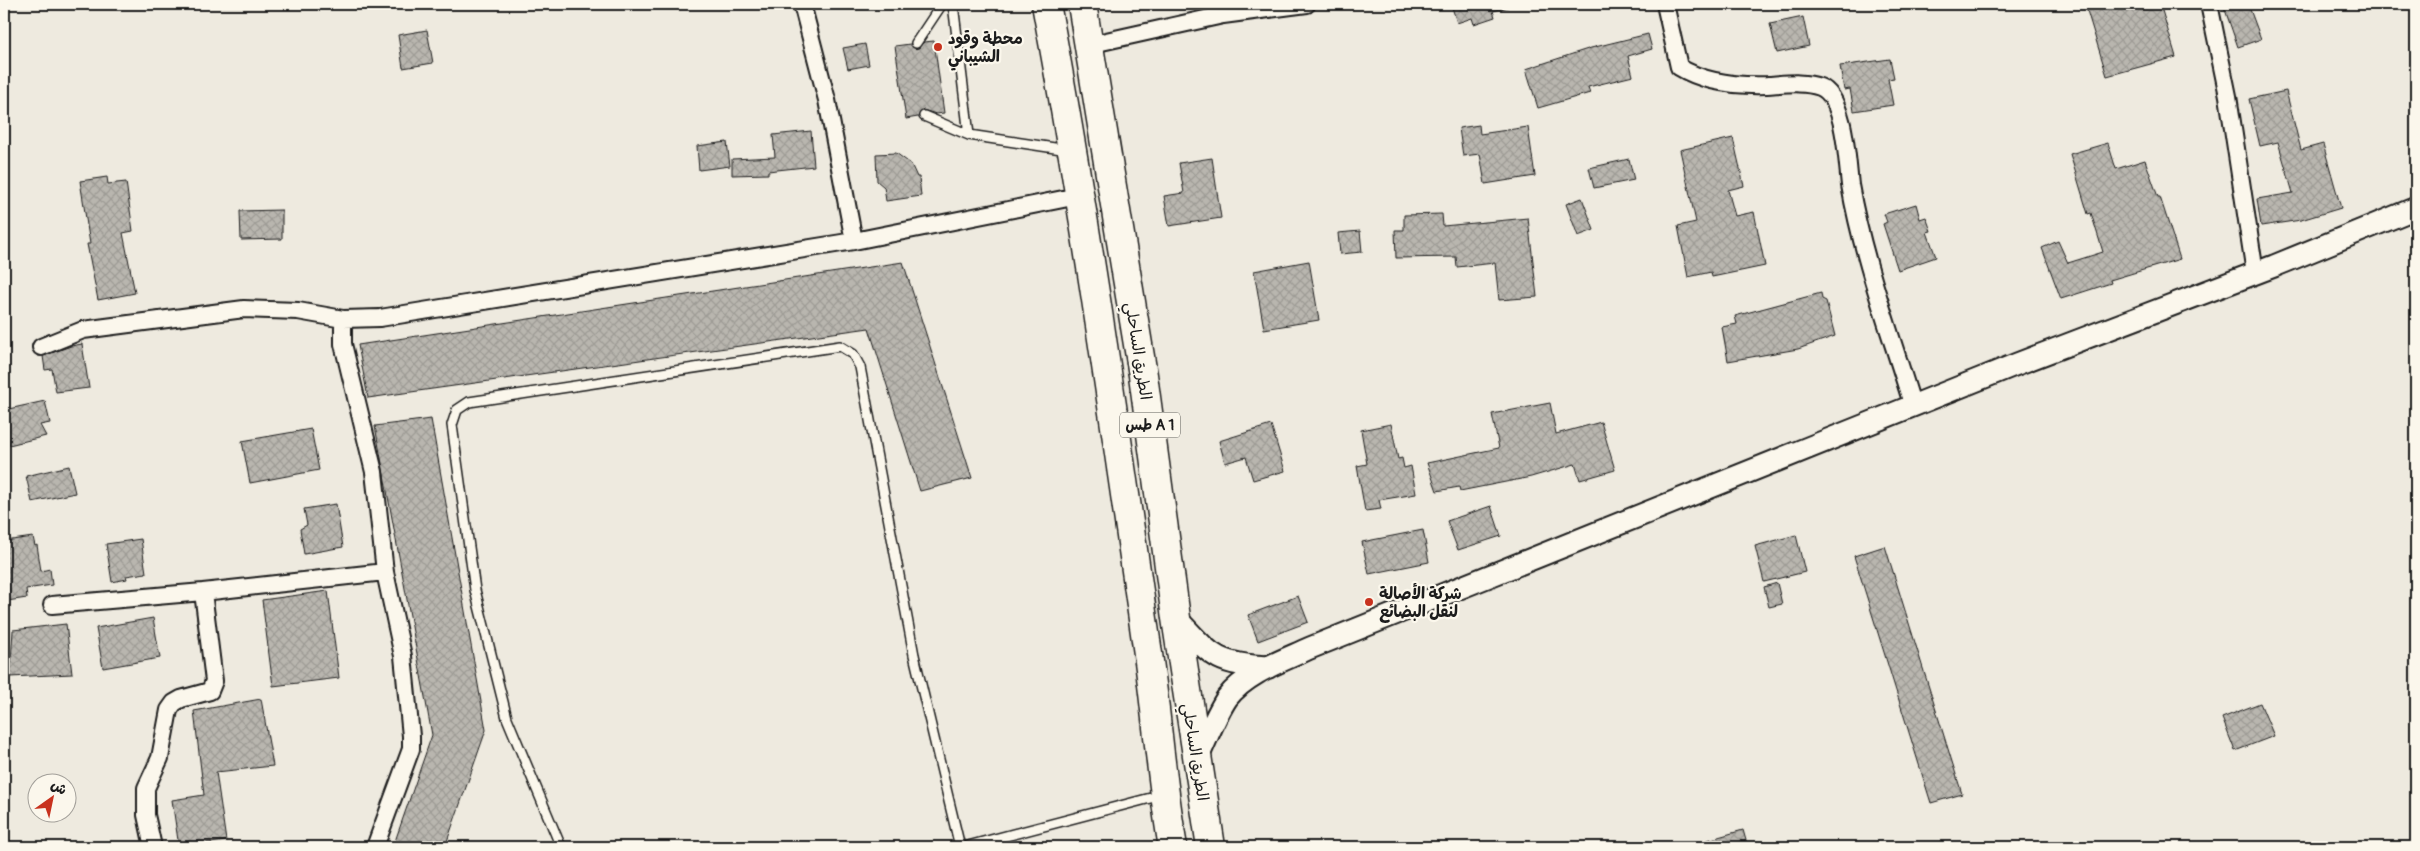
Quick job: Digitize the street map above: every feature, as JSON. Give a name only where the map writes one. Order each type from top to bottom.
[{"type":"highway","name":"الطريق الساحلي","points":[[1046,4],[1073,151],[1078,196],[1109,383],[1156,705],[1164,795],[1173,847]]},
{"type":"highway","name":"الطريق الساحلي","points":[[1082,4],[1143,375],[1176,618],[1211,847]]},
{"type":"highway","points":[[1109,383],[1143,375]]},
{"type":"street","points":[[802,4],[827,100],[854,241]]},
{"type":"street","points":[[1088,45],[1223,15],[1307,4]]},
{"type":"street","points":[[1666,4],[1680,67],[1692,74],[1712,81],[1762,85],[1796,84],[1821,87],[1836,103],[1844,138],[1857,221],[1913,406]]},
{"type":"street","points":[[2209,4],[2228,96],[2255,273]]},
{"type":"street","points":[[41,347],[83,330],[244,309],[298,311],[343,319],[380,318],[854,241],[1078,196]]},
{"type":"street","points":[[1198,757],[1228,698],[1238,687],[1268,667],[1310,648],[2017,364],[2255,273],[2416,208]]},
{"type":"street","points":[[343,319],[344,344],[374,472],[385,572],[402,656],[411,749],[375,847]]},
{"type":"street","points":[[52,605],[203,592],[385,572]]},
{"type":"street","points":[[153,847],[146,815],[146,788],[160,758],[169,710],[174,703],[181,699],[210,691],[214,680],[203,592]]},
{"type":"street","points":[[1176,618],[1206,651],[1215,657],[1229,663],[1268,667]]},
{"type":"lane","points":[[916,43],[942,4]]},
{"type":"lane","points":[[953,4],[969,135]]},
{"type":"lane","points":[[924,116],[969,135],[1073,151]]},
{"type":"lane","points":[[561,847],[507,718],[475,590],[452,425],[457,410],[469,402],[840,346],[853,354],[860,367],[914,655],[960,847]]},
{"type":"lane","points":[[964,847],[1164,795]]},
{"type":"building","points":[[1451,4],[1507,4],[1508,7],[1493,11],[1495,17],[1474,24],[1472,18],[1457,23]]},
{"type":"building","points":[[2085,4],[2160,4],[2176,57],[2107,76]]},
{"type":"building","points":[[2223,4],[2248,4],[2261,39],[2238,47]]},
{"type":"building","points":[[1803,17],[1809,46],[1777,53],[1770,24]]},
{"type":"building","points":[[427,30],[433,63],[403,68],[398,35]]},
{"type":"building","points":[[1648,34],[1652,49],[1628,56],[1633,76],[1588,87],[1590,93],[1538,108],[1526,69],[1591,48]]},
{"type":"building","points":[[934,41],[944,113],[936,114],[923,110],[918,117],[906,119],[895,46],[910,44],[916,49],[924,42]]},
{"type":"building","points":[[865,44],[869,65],[848,69],[843,48]]},
{"type":"building","points":[[1890,59],[1894,78],[1888,79],[1893,105],[1854,111],[1850,89],[1844,90],[1840,66]]},
{"type":"building","points":[[2286,91],[2301,150],[2323,144],[2341,208],[2301,220],[2261,226],[2257,199],[2293,193],[2278,142],[2260,146],[2249,99]]},
{"type":"building","points":[[1479,125],[1480,134],[1528,127],[1535,176],[1485,184],[1480,154],[1463,156],[1459,128]]},
{"type":"building","points":[[811,131],[814,166],[768,171],[768,174],[732,175],[732,159],[775,157],[773,135]]},
{"type":"building","points":[[1733,138],[1744,186],[1728,190],[1735,216],[1754,212],[1765,266],[1712,277],[1711,272],[1688,277],[1678,226],[1696,222],[1680,150]]},
{"type":"building","points":[[727,142],[730,166],[699,170],[697,146]]},
{"type":"building","points":[[2108,143],[2116,169],[2145,160],[2158,197],[2160,197],[2180,259],[2110,280],[2111,283],[2061,299],[2042,248],[2058,241],[2068,263],[2103,252],[2091,213],[2088,214],[2070,154]]},
{"type":"building","points":[[896,153],[911,164],[917,177],[919,177],[921,196],[886,201],[884,187],[877,181],[876,154]]},
{"type":"building","points":[[1212,158],[1221,218],[1169,226],[1164,196],[1184,193],[1179,163]]},
{"type":"building","points":[[1629,159],[1634,180],[1594,188],[1589,168]]},
{"type":"building","points":[[107,177],[108,184],[126,182],[133,231],[123,233],[135,293],[98,300],[87,244],[90,244],[80,181]]},
{"type":"building","points":[[1582,198],[1594,230],[1578,236],[1566,204]]},
{"type":"building","points":[[1916,204],[1920,219],[1926,217],[1931,231],[1927,232],[1936,257],[1898,270],[1883,224],[1887,222],[1884,214]]},
{"type":"building","points":[[282,210],[282,239],[241,240],[240,211]]},
{"type":"building","points":[[1442,214],[1443,226],[1528,218],[1537,297],[1499,300],[1495,263],[1457,267],[1456,257],[1396,258],[1395,230],[1404,230],[1404,215]]},
{"type":"building","points":[[1360,231],[1362,252],[1340,254],[1338,233]]},
{"type":"building","points":[[1309,261],[1319,320],[1264,329],[1254,271]]},
{"type":"building","points":[[903,262],[972,478],[920,491],[869,328],[368,398],[358,345]]},
{"type":"building","points":[[1821,293],[1822,299],[1826,301],[1835,336],[1798,349],[1728,361],[1722,327],[1737,324],[1735,316]]},
{"type":"building","points":[[82,344],[89,388],[56,392],[52,369],[45,370],[43,356]]},
{"type":"building","points":[[45,401],[50,423],[40,425],[46,436],[9,445],[4,423],[4,410]]},
{"type":"building","points":[[1550,403],[1556,434],[1601,422],[1615,470],[1580,480],[1575,464],[1531,477],[1460,491],[1459,487],[1437,491],[1427,463],[1499,448],[1492,414]]},
{"type":"building","points":[[431,419],[486,730],[445,847],[393,847],[432,735],[375,426]]},
{"type":"building","points":[[1391,424],[1398,459],[1402,458],[1404,468],[1411,466],[1416,494],[1379,500],[1381,509],[1365,511],[1357,466],[1367,464],[1361,430]]},
{"type":"building","points":[[1271,425],[1285,471],[1253,480],[1246,457],[1225,463],[1219,441]]},
{"type":"building","points":[[311,429],[319,470],[250,483],[242,441]]},
{"type":"building","points":[[69,466],[75,493],[32,502],[26,476]]},
{"type":"building","points":[[336,504],[343,547],[304,554],[300,529],[307,525],[304,509]]},
{"type":"building","points":[[1491,506],[1501,536],[1458,550],[1447,521]]},
{"type":"building","points":[[1423,530],[1429,562],[1369,574],[1362,542]]},
{"type":"building","points":[[1796,535],[1805,572],[1764,582],[1755,546]]},
{"type":"building","points":[[33,537],[35,546],[37,545],[41,571],[50,569],[52,585],[26,589],[27,598],[7,601],[4,577],[5,541]]},
{"type":"building","points":[[141,539],[146,573],[126,576],[127,579],[112,582],[106,544]]},
{"type":"building","points":[[1885,546],[1962,794],[1931,803],[1854,556]]},
{"type":"building","points":[[1777,583],[1782,604],[1769,607],[1764,587]]},
{"type":"building","points":[[328,591],[339,678],[273,686],[262,600]]},
{"type":"building","points":[[1298,596],[1308,622],[1258,641],[1248,615]]},
{"type":"building","points":[[153,618],[160,658],[103,668],[96,628]]},
{"type":"building","points":[[66,624],[72,674],[10,677],[13,630]]},
{"type":"building","points":[[261,699],[273,766],[216,772],[226,841],[179,847],[172,800],[204,795],[194,711]]},
{"type":"building","points":[[2260,703],[2274,736],[2235,751],[2222,718]]},
{"type":"building","points":[[1743,830],[1747,844],[1738,847],[1698,847],[1697,843]]},
{"type":"place","name":"محطة وقود الشيباني","points":[[938,47]]},
{"type":"place","name":"شركة الأصالة لنقل البضائع","points":[[1369,602]]}]
